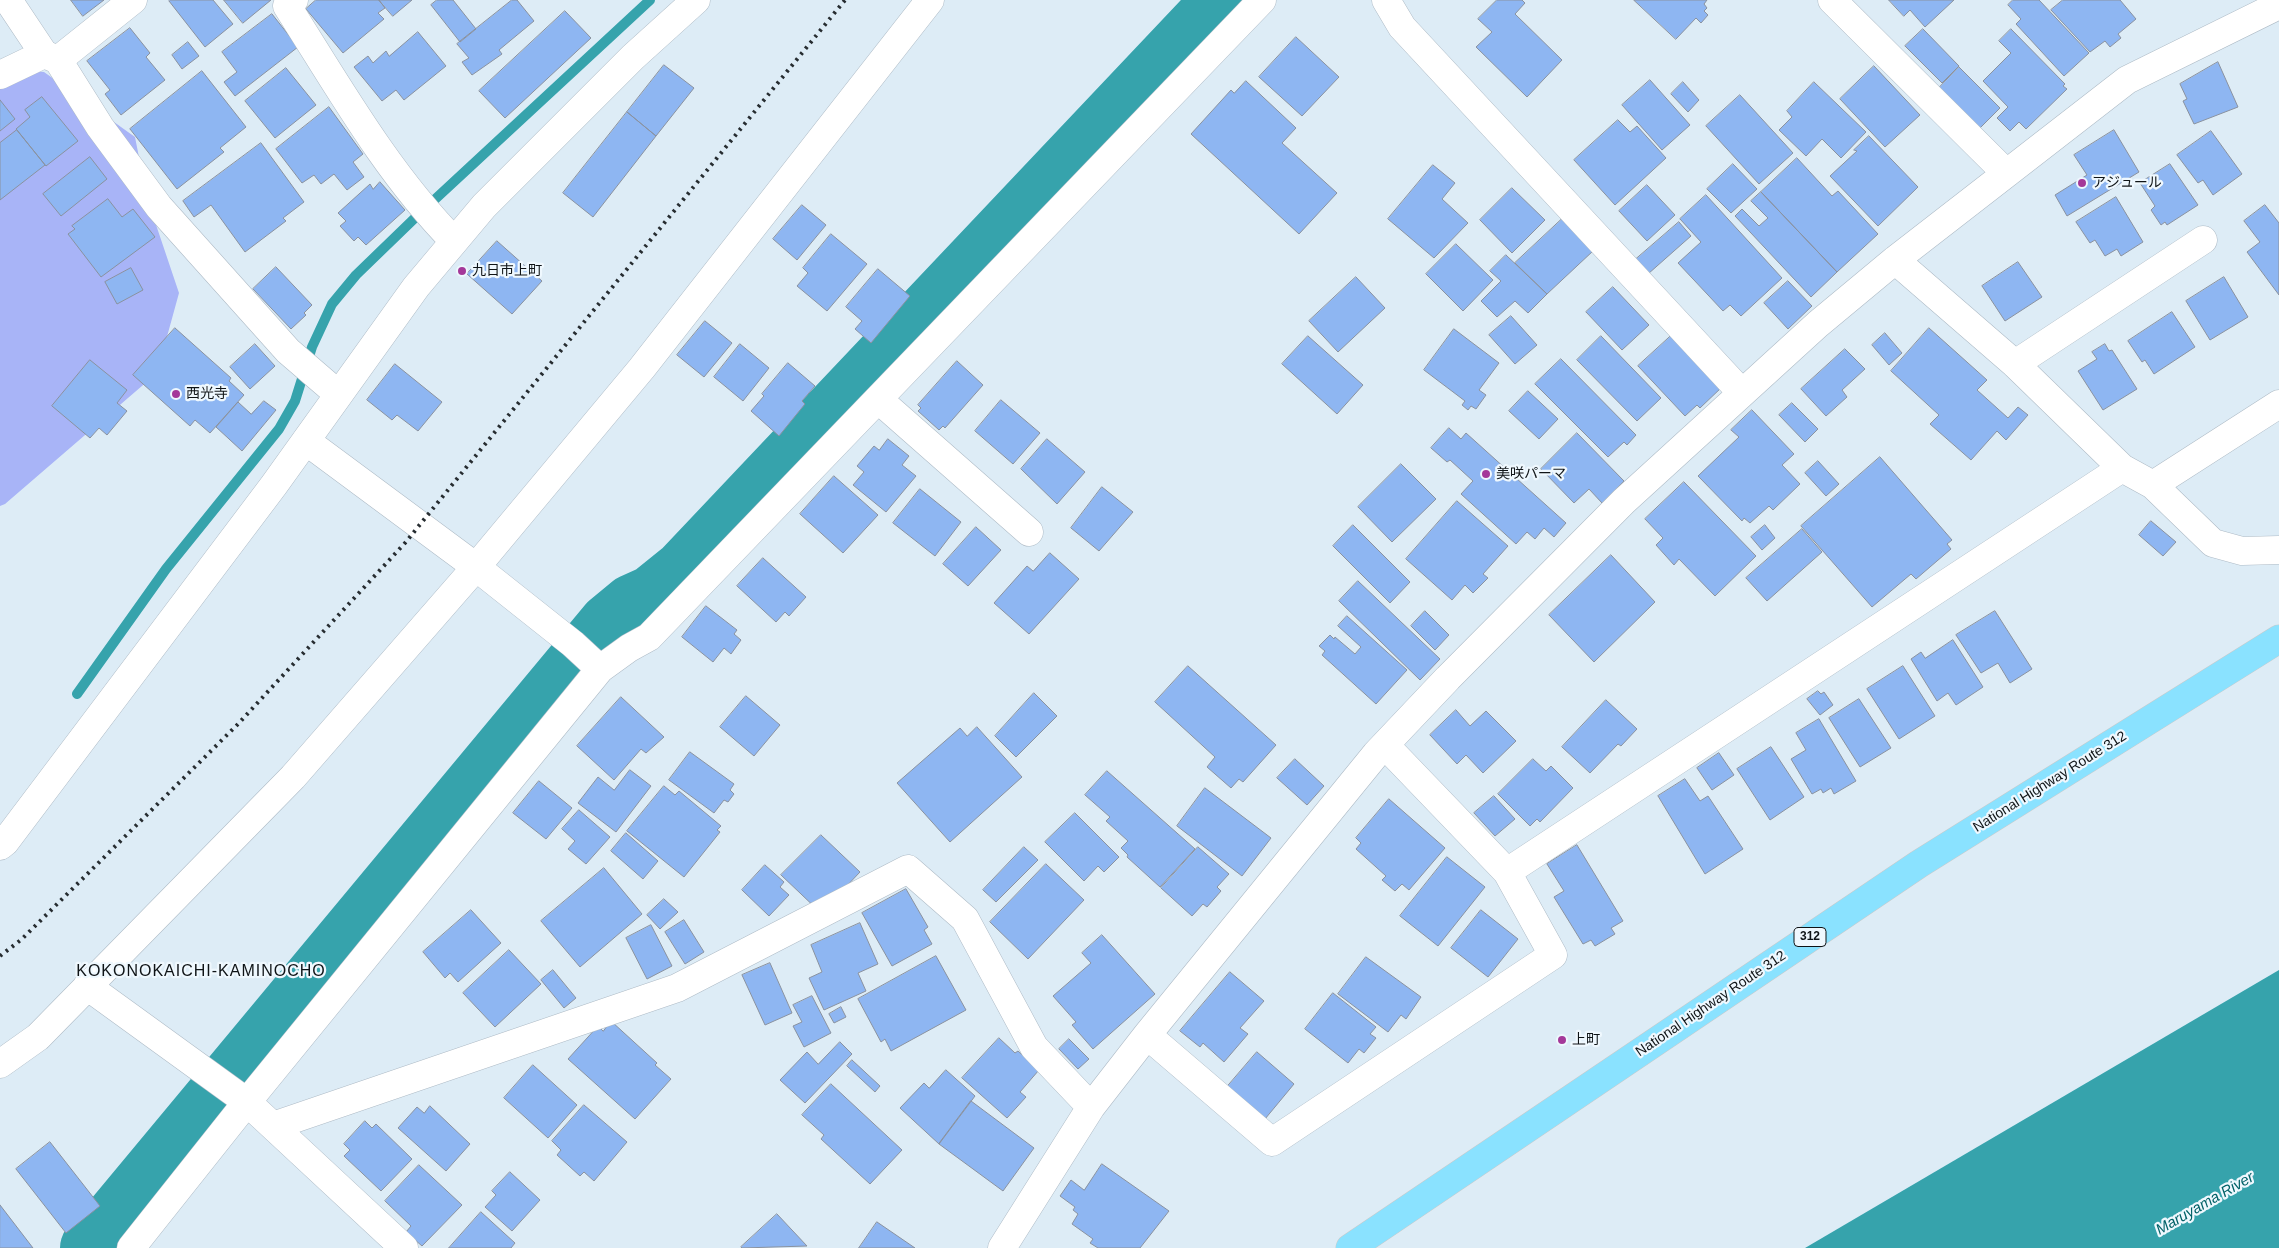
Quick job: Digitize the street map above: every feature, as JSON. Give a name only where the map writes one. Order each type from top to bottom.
[{"type":"highway","name":"National Highway Route 312","points":[[1350,1248],[1920,864],[2279,639]]},
{"type":"street","points":[[8,0],[160,207],[288,351],[338,394]]},
{"type":"street","points":[[0,75],[51,57],[134,0]]},
{"type":"street","points":[[294,0],[287,6],[337,85],[381,151],[440,227],[454,241]]},
{"type":"street","points":[[0,846],[17,826],[306,441],[416,287],[484,206],[633,57],[696,0]]},
{"type":"street","points":[[0,1064],[38,1037],[293,777],[476,567],[642,368],[930,0]]},
{"type":"street","points":[[132,1248],[241,1098],[588,658],[629,648],[649,637],[1262,0]]},
{"type":"street","points":[[1386,0],[1402,26],[1742,393]]},
{"type":"street","points":[[1832,0],[2005,172]]},
{"type":"street","points":[[1002,1248],[1091,1107],[1147,1035],[1385,744],[1624,501],[1818,324],[2005,172],[2127,80],[2279,5]]},
{"type":"street","points":[[2014,364],[2203,240]]},
{"type":"street","points":[[1895,260],[2014,364],[2122,468],[2153,485],[2213,543],[2242,551],[2279,550]]},
{"type":"street","points":[[879,400],[1029,532]]},
{"type":"street","points":[[2153,485],[2279,404]]},
{"type":"street","points":[[306,441],[476,567],[588,658]]},
{"type":"street","points":[[1508,872],[2122,468]]},
{"type":"street","points":[[1147,1035],[1272,1142],[1554,955],[1508,872],[1385,744]]},
{"type":"street","points":[[273,1126],[677,988],[908,869],[965,919],[1034,1047],[1091,1107]]},
{"type":"street","points":[[86,986],[241,1098],[404,1248]]},
{"type":"shaded area","points":[[0,68],[44,72],[135,137],[147,198],[179,293],[157,373],[5,504],[0,506]]},
{"type":"water","name":"Maruyama River","points":[[2279,970],[2279,1248],[1805,1248]]},
{"type":"building","points":[[71,0],[104,0],[83,16]]},
{"type":"building","points":[[170,0],[213,0],[233,24],[205,47]]},
{"type":"building","points":[[224,0],[271,0],[243,23]]},
{"type":"building","points":[[316,0],[379,0],[385,8],[378,13],[384,19],[343,53],[306,9]]},
{"type":"building","points":[[379,0],[412,0],[393,16]]},
{"type":"building","points":[[437,0],[453,0],[476,29],[460,42],[431,5]]},
{"type":"building","points":[[512,0],[517,0],[534,21],[499,50],[502,54],[472,75],[462,62],[469,58],[457,44]]},
{"type":"building","points":[[1497,0],[1522,0],[1525,3],[1515,14],[1562,60],[1527,97],[1476,47],[1492,32],[1478,19]]},
{"type":"building","points":[[1634,0],[1707,0],[1704,4],[1707,8],[1704,11],[1708,15],[1701,23],[1696,18],[1676,39]]},
{"type":"building","points":[[1889,0],[1954,0],[1925,27],[1910,10],[1904,16]]},
{"type":"building","points":[[2013,0],[2039,0],[2089,53],[2064,76],[2016,24],[2021,19],[2008,5]]},
{"type":"building","points":[[2063,0],[2120,0],[2136,19],[2118,34],[2121,38],[2110,47],[2105,41],[2090,52],[2051,10]]},
{"type":"building","points":[[565,11],[591,38],[505,118],[479,91]]},
{"type":"building","points":[[272,14],[298,47],[235,96],[224,82],[237,72],[222,52]]},
{"type":"building","points":[[130,28],[150,53],[146,57],[165,80],[121,115],[105,94],[110,90],[87,61]]},
{"type":"building","points":[[1923,29],[1959,66],[1942,83],[1905,46]]},
{"type":"building","points":[[2011,29],[2065,84],[2063,86],[2067,89],[2026,129],[2019,122],[2010,131],[1997,118],[2008,107],[1983,81],[2011,53],[1999,41]]},
{"type":"building","points":[[418,32],[446,66],[404,100],[396,90],[382,101],[354,67],[368,56],[373,63],[386,51],[389,56]]},
{"type":"building","points":[[1296,37],[1339,77],[1302,116],[1259,77]]},
{"type":"building","points":[[188,42],[199,56],[182,69],[172,55]]},
{"type":"building","points":[[2218,62],[2238,107],[2194,124],[2183,101],[2187,99],[2180,84]]},
{"type":"building","points":[[664,65],[694,88],[656,136],[627,112]]},
{"type":"building","points":[[1874,66],[1920,115],[1885,147],[1840,99]]},
{"type":"building","points":[[1959,67],[2000,108],[1978,130],[1938,89]]},
{"type":"building","points":[[286,68],[316,105],[275,138],[245,101]]},
{"type":"building","points":[[202,71],[246,127],[220,148],[224,152],[177,189],[130,129]]},
{"type":"building","points":[[1650,80],[1690,125],[1662,150],[1622,105]]},
{"type":"building","points":[[1246,81],[1296,128],[1282,143],[1337,193],[1299,234],[1191,134],[1231,90],[1234,93]]},
{"type":"building","points":[[1683,82],[1699,100],[1688,112],[1671,94]]},
{"type":"building","points":[[1814,82],[1866,132],[1841,158],[1822,139],[1806,156],[1779,130],[1792,117],[1787,111]]},
{"type":"building","points":[[1740,95],[1793,153],[1759,184],[1706,126]]},
{"type":"building","points":[[42,97],[78,141],[46,166],[16,129],[30,117],[25,110]]},
{"type":"building","points":[[0,100],[15,119],[0,131]]},
{"type":"building","points":[[329,107],[363,154],[353,162],[364,177],[347,190],[334,174],[321,184],[314,175],[302,183],[276,149]]},
{"type":"building","points":[[627,112],[656,136],[593,217],[563,193]]},
{"type":"building","points":[[1618,120],[1630,132],[1637,126],[1666,158],[1615,205],[1574,160]]},
{"type":"building","points":[[17,130],[45,165],[0,200],[0,143]]},
{"type":"building","points":[[2114,130],[2139,172],[2067,216],[2055,195],[2087,175],[2074,155]]},
{"type":"building","points":[[2211,131],[2242,174],[2213,195],[2203,180],[2198,183],[2177,155]]},
{"type":"building","points":[[1869,136],[1918,187],[1878,226],[1830,176],[1857,151],[1854,150]]},
{"type":"building","points":[[261,143],[304,202],[283,218],[286,221],[245,252],[211,205],[194,217],[183,201]]},
{"type":"building","points":[[90,157],[107,179],[61,216],[43,194]]},
{"type":"building","points":[[1797,158],[1832,196],[1838,191],[1878,234],[1837,272],[1761,192]]},
{"type":"building","points":[[1733,164],[1757,189],[1731,213],[1707,189]]},
{"type":"building","points":[[2170,164],[2198,205],[2167,225],[2165,222],[2161,225],[2151,210],[2155,206],[2140,183]]},
{"type":"building","points":[[1433,165],[1455,183],[1442,199],[1468,223],[1434,258],[1388,219]]},
{"type":"building","points":[[380,182],[405,210],[366,245],[358,237],[354,241],[340,226],[346,221],[338,213],[370,184],[373,189]]},
{"type":"building","points":[[1647,185],[1675,215],[1647,241],[1619,211]]},
{"type":"building","points":[[1512,188],[1545,220],[1512,253],[1480,220]]},
{"type":"building","points":[[1761,192],[1837,272],[1811,297],[1735,216],[1742,209],[1759,226],[1768,218],[1751,201]]},
{"type":"building","points":[[1706,195],[1782,278],[1741,316],[1730,305],[1723,311],[1678,263],[1701,242],[1680,219]]},
{"type":"building","points":[[2116,197],[2143,242],[2121,256],[2117,249],[2105,256],[2095,240],[2090,243],[2076,222]]},
{"type":"building","points":[[108,199],[122,217],[133,209],[155,237],[101,277],[68,234],[75,229],[72,226]]},
{"type":"building","points":[[802,205],[826,225],[797,260],[773,239]]},
{"type":"building","points":[[2265,205],[2279,223],[2279,295],[2247,252],[2260,242],[2244,221]]},
{"type":"building","points":[[1562,219],[1593,251],[1547,294],[1515,263]]},
{"type":"building","points":[[1679,222],[1691,236],[1648,274],[1635,260]]},
{"type":"building","points":[[831,234],[867,264],[827,311],[797,286],[808,273],[803,268]]},
{"type":"building","points":[[497,241],[542,281],[512,314],[467,274]]},
{"type":"building","points":[[1456,244],[1493,280],[1463,311],[1426,274]]},
{"type":"building","points":[[1506,255],[1547,294],[1528,313],[1515,301],[1497,317],[1481,301],[1501,281],[1490,271]]},
{"type":"building","points":[[2018,262],[2042,297],[2005,321],[1982,286]]},
{"type":"building","points":[[276,267],[312,305],[304,313],[306,315],[291,329],[253,289]]},
{"type":"building","points":[[131,268],[143,290],[117,304],[105,282]]},
{"type":"building","points":[[878,269],[910,296],[871,343],[855,329],[862,321],[846,307]]},
{"type":"building","points":[[1356,277],[1385,308],[1338,352],[1309,321]]},
{"type":"building","points":[[2224,277],[2248,317],[2210,340],[2186,301]]},
{"type":"building","points":[[1788,281],[1812,306],[1788,329],[1764,303]]},
{"type":"building","points":[[1613,287],[1649,325],[1622,350],[1586,312]]},
{"type":"building","points":[[2172,312],[2195,347],[2154,374],[2145,360],[2142,362],[2128,341]]},
{"type":"building","points":[[1511,316],[1537,345],[1515,364],[1489,335]]},
{"type":"building","points":[[705,321],[732,343],[704,377],[677,355]]},
{"type":"building","points":[[175,328],[231,378],[229,381],[244,395],[210,433],[195,420],[190,426],[133,375]]},
{"type":"building","points":[[1929,328],[1987,380],[1977,390],[2008,418],[2018,407],[2028,415],[2006,440],[1997,431],[1971,460],[1930,424],[1939,415],[1891,371]]},
{"type":"building","points":[[1454,329],[1499,363],[1479,390],[1486,395],[1476,409],[1471,406],[1468,410],[1462,405],[1465,401],[1424,370]]},
{"type":"building","points":[[1885,333],[1902,353],[1889,365],[1872,345]]},
{"type":"building","points":[[1673,334],[1722,387],[1700,408],[1697,405],[1685,416],[1638,366]]},
{"type":"building","points":[[1308,336],[1363,385],[1337,414],[1282,364]]},
{"type":"building","points":[[1601,336],[1661,398],[1637,421],[1577,360]]},
{"type":"building","points":[[255,344],[275,366],[250,389],[230,367]]},
{"type":"building","points":[[740,344],[769,368],[743,401],[714,377]]},
{"type":"building","points":[[2105,344],[2109,351],[2112,350],[2137,389],[2103,410],[2078,371],[2097,359],[2092,352]]},
{"type":"building","points":[[1845,349],[1865,369],[1842,390],[1847,397],[1826,416],[1801,389]]},
{"type":"building","points":[[1561,359],[1636,435],[1627,445],[1624,442],[1608,457],[1535,384]]},
{"type":"building","points":[[90,360],[127,390],[117,403],[127,411],[107,435],[99,428],[90,438],[52,406]]},
{"type":"building","points":[[957,361],[983,385],[945,428],[943,426],[939,430],[918,411],[921,408],[918,405]]},
{"type":"building","points":[[788,363],[815,386],[802,401],[805,404],[779,436],[751,411],[764,396],[762,394]]},
{"type":"building","points":[[395,364],[442,402],[418,431],[397,415],[392,420],[367,400]]},
{"type":"building","points":[[1528,391],[1558,419],[1539,439],[1509,411]]},
{"type":"building","points":[[1001,400],[1040,433],[1013,464],[975,431]]},
{"type":"building","points":[[264,401],[276,410],[242,451],[216,427],[238,402],[251,414]]},
{"type":"building","points":[[1792,403],[1818,429],[1805,442],[1779,415]]},
{"type":"building","points":[[1752,410],[1794,454],[1782,465],[1800,484],[1773,510],[1769,506],[1750,523],[1744,518],[1742,521],[1698,476],[1739,437],[1731,430]]},
{"type":"building","points":[[1449,428],[1461,439],[1466,433],[1566,523],[1554,537],[1544,528],[1535,539],[1527,532],[1516,544],[1461,494],[1473,481],[1450,460],[1447,462],[1431,448]]},
{"type":"building","points":[[1577,433],[1624,481],[1602,503],[1589,489],[1574,503],[1541,469]]},
{"type":"building","points":[[888,439],[909,456],[902,465],[916,476],[886,512],[853,485],[864,472],[857,466],[874,446],[879,450]]},
{"type":"building","points":[[1047,439],[1085,472],[1057,504],[1021,469]]},
{"type":"building","points":[[1880,457],[1952,540],[1947,544],[1951,549],[1916,579],[1911,574],[1872,607],[1801,526]]},
{"type":"building","points":[[1818,461],[1839,484],[1826,496],[1805,473]]},
{"type":"building","points":[[1401,464],[1436,499],[1392,542],[1358,507]]},
{"type":"building","points":[[834,476],[878,515],[843,553],[800,514]]},
{"type":"building","points":[[1684,482],[1756,556],[1715,596],[1679,559],[1674,565],[1656,545],[1663,538],[1645,519]]},
{"type":"building","points":[[1102,487],[1133,512],[1099,551],[1071,528]]},
{"type":"building","points":[[920,489],[961,522],[935,556],[893,523]]},
{"type":"building","points":[[1457,501],[1508,546],[1483,574],[1488,578],[1473,593],[1465,585],[1452,600],[1406,559]]},
{"type":"building","points":[[2151,521],[2176,542],[2163,556],[2139,535]]},
{"type":"building","points":[[1353,525],[1410,582],[1390,603],[1333,546]]},
{"type":"building","points":[[1765,525],[1775,538],[1762,550],[1751,537]]},
{"type":"building","points":[[976,527],[1001,550],[968,586],[943,564]]},
{"type":"building","points":[[1802,529],[1822,552],[1767,601],[1746,578]]},
{"type":"building","points":[[1050,553],[1079,579],[1029,634],[994,603],[1027,566],[1033,571]]},
{"type":"building","points":[[1611,555],[1655,602],[1594,662],[1549,615]]},
{"type":"building","points":[[763,558],[806,597],[789,616],[785,612],[776,622],[737,586]]},
{"type":"building","points":[[1358,581],[1440,659],[1420,680],[1339,601]]},
{"type":"building","points":[[706,606],[737,630],[734,634],[741,640],[731,654],[724,648],[713,662],[682,637]]},
{"type":"building","points":[[1425,611],[1449,635],[1435,650],[1411,626]]},
{"type":"building","points":[[1995,611],[2032,669],[2010,683],[1998,663],[1981,673],[1956,635]]},
{"type":"building","points":[[1347,616],[1407,670],[1376,704],[1322,655],[1325,651],[1319,646],[1330,635],[1355,654],[1361,647],[1338,626]]},
{"type":"building","points":[[1953,640],[1983,687],[1956,705],[1948,693],[1937,701],[1911,659],[1921,652],[1925,658]]},
{"type":"building","points":[[1188,666],[1276,745],[1243,782],[1239,779],[1231,788],[1207,767],[1215,757],[1155,702]]},
{"type":"building","points":[[1903,666],[1935,716],[1899,739],[1867,689]]},
{"type":"building","points":[[1818,691],[1821,694],[1824,692],[1833,705],[1820,715],[1807,699]]},
{"type":"building","points":[[1034,693],[1057,716],[1016,757],[995,736]]},
{"type":"building","points":[[746,696],[780,725],[754,756],[720,727]]},
{"type":"building","points":[[621,697],[664,737],[646,753],[641,749],[614,780],[577,746]]},
{"type":"building","points":[[1859,699],[1891,748],[1860,767],[1829,718]]},
{"type":"building","points":[[1606,700],[1637,729],[1621,746],[1618,744],[1590,773],[1562,747]]},
{"type":"building","points":[[1456,710],[1470,726],[1486,711],[1516,741],[1483,773],[1466,755],[1457,764],[1430,735]]},
{"type":"building","points":[[1819,719],[1856,781],[1834,794],[1831,788],[1823,793],[1821,789],[1812,794],[1791,759],[1806,750],[1796,733]]},
{"type":"building","points":[[977,727],[1022,777],[950,842],[897,783],[960,728],[967,736]]},
{"type":"building","points":[[1771,747],[1804,797],[1770,820],[1737,769]]},
{"type":"building","points":[[690,752],[734,784],[730,790],[734,794],[728,802],[724,800],[714,813],[669,780]]},
{"type":"building","points":[[1719,753],[1734,775],[1712,790],[1697,768]]},
{"type":"building","points":[[1295,759],[1324,786],[1307,805],[1277,778]]},
{"type":"building","points":[[1533,759],[1546,771],[1551,766],[1573,788],[1540,822],[1537,819],[1530,826],[1498,794]]},
{"type":"building","points":[[630,770],[651,786],[616,832],[578,803],[598,777],[614,790]]},
{"type":"building","points":[[1107,771],[1195,849],[1160,887],[1127,857],[1128,855],[1121,848],[1128,841],[1106,821],[1110,817],[1085,795]]},
{"type":"building","points":[[1685,779],[1700,801],[1708,796],[1743,849],[1705,874],[1658,796]]},
{"type":"building","points":[[539,781],[572,808],[546,839],[513,813]]},
{"type":"building","points":[[664,786],[675,795],[679,791],[721,826],[717,830],[720,832],[684,877],[627,831]]},
{"type":"building","points":[[1205,788],[1271,838],[1242,876],[1177,826]]},
{"type":"building","points":[[1494,796],[1515,819],[1495,836],[1474,813]]},
{"type":"building","points":[[1389,799],[1445,848],[1409,890],[1402,884],[1395,891],[1382,880],[1386,876],[1356,849],[1361,843],[1356,838]]},
{"type":"building","points":[[579,810],[610,837],[586,864],[568,849],[575,841],[562,829]]},
{"type":"building","points":[[1075,813],[1119,857],[1104,872],[1098,866],[1084,881],[1045,842]]},
{"type":"building","points":[[626,833],[658,861],[643,879],[611,851]]},
{"type":"building","points":[[821,835],[860,872],[821,913],[781,875]]},
{"type":"building","points":[[1577,845],[1623,921],[1611,928],[1615,934],[1595,946],[1591,940],[1583,944],[1554,897],[1564,891],[1547,864]]},
{"type":"building","points":[[1024,847],[1038,860],[996,902],[983,890]]},
{"type":"building","points":[[1198,847],[1229,874],[1217,887],[1221,891],[1207,907],[1203,904],[1192,916],[1161,888]]},
{"type":"building","points":[[1447,857],[1485,887],[1438,946],[1400,916]]},
{"type":"building","points":[[1046,864],[1084,900],[1028,959],[990,922]]},
{"type":"building","points":[[765,865],[784,882],[780,887],[789,895],[769,916],[742,890]]},
{"type":"building","points":[[604,868],[642,914],[580,967],[541,921]]},
{"type":"building","points":[[906,889],[928,927],[924,930],[932,944],[892,966],[862,913]]},
{"type":"building","points":[[664,899],[678,912],[660,929],[647,915]]},
{"type":"building","points":[[471,910],[501,943],[458,982],[450,973],[445,978],[423,952]]},
{"type":"building","points":[[1481,910],[1518,939],[1488,977],[1451,948]]},
{"type":"building","points":[[684,920],[704,952],[685,964],[665,932]]},
{"type":"building","points":[[860,923],[878,964],[858,973],[866,991],[824,1010],[809,978],[822,972],[811,945]]},
{"type":"building","points":[[651,925],[672,966],[647,979],[626,938]]},
{"type":"building","points":[[1102,935],[1155,994],[1093,1049],[1072,1025],[1076,1022],[1053,996],[1091,963],[1082,953]]},
{"type":"building","points":[[509,950],[541,984],[495,1027],[463,993]]},
{"type":"building","points":[[936,956],[966,1010],[891,1051],[885,1039],[881,1042],[858,999]]},
{"type":"building","points":[[1366,957],[1421,997],[1406,1019],[1401,1015],[1388,1032],[1338,994]]},
{"type":"building","points":[[770,963],[792,1013],[765,1025],[742,975]]},
{"type":"building","points":[[553,970],[576,998],[564,1008],[541,980]]},
{"type":"building","points":[[1230,972],[1264,1001],[1240,1028],[1248,1034],[1224,1062],[1203,1043],[1200,1047],[1180,1031]]},
{"type":"building","points":[[1333,993],[1376,1027],[1370,1034],[1376,1038],[1364,1053],[1359,1049],[1348,1063],[1305,1029]]},
{"type":"building","points":[[812,996],[831,1033],[804,1047],[793,1026],[802,1022],[793,1005]]},
{"type":"building","points":[[841,1007],[846,1017],[834,1023],[829,1014]]},
{"type":"building","points":[[611,1021],[657,1063],[655,1065],[671,1079],[635,1119],[568,1059],[598,1026],[603,1031]]},
{"type":"building","points":[[999,1038],[1015,1053],[1018,1051],[1039,1070],[1020,1092],[1026,1097],[1007,1118],[962,1078]]},
{"type":"building","points":[[1069,1039],[1089,1059],[1078,1069],[1059,1049]]},
{"type":"building","points":[[840,1042],[852,1054],[805,1103],[780,1080],[807,1052],[818,1064]]},
{"type":"building","points":[[1257,1052],[1294,1084],[1265,1119],[1227,1087]]},
{"type":"building","points":[[852,1060],[880,1086],[875,1092],[847,1066]]},
{"type":"building","points":[[533,1065],[577,1105],[548,1138],[504,1098]]},
{"type":"building","points":[[946,1070],[975,1096],[939,1144],[900,1108],[924,1083],[929,1088]]},
{"type":"building","points":[[831,1084],[902,1150],[870,1184],[821,1139],[824,1135],[802,1115]]},
{"type":"building","points":[[971,1101],[1034,1148],[1003,1191],[939,1144]]},
{"type":"building","points":[[584,1105],[627,1142],[594,1181],[584,1172],[580,1176],[557,1155],[561,1150],[552,1141]]},
{"type":"building","points":[[430,1106],[470,1144],[446,1171],[398,1128],[417,1107],[424,1113]]},
{"type":"building","points":[[365,1121],[372,1128],[376,1124],[412,1159],[381,1191],[344,1156],[350,1150],[344,1144]]},
{"type":"building","points":[[50,1142],[100,1206],[66,1233],[16,1169]]},
{"type":"building","points":[[1102,1164],[1169,1211],[1140,1248],[1098,1248],[1090,1243],[1093,1239],[1072,1224],[1078,1214],[1073,1210],[1075,1207],[1060,1196],[1071,1180],[1084,1190]]},
{"type":"building","points":[[419,1165],[462,1205],[422,1246],[406,1232],[411,1226],[385,1201]]},
{"type":"building","points":[[510,1172],[540,1200],[512,1231],[485,1207],[496,1195],[492,1191]]},
{"type":"building","points":[[0,1205],[33,1248],[0,1248]]},
{"type":"building","points":[[481,1212],[515,1243],[511,1248],[449,1248]]},
{"type":"building","points":[[777,1214],[807,1246],[741,1247]]},
{"type":"building","points":[[877,1222],[915,1248],[859,1248]]},
{"type":"waterway","points":[[77,694],[166,569],[279,429],[295,401],[312,347],[332,304],[356,275],[418,215],[650,0]]},
{"type":"waterway","points":[[92,1248],[610,625],[633,606],[653,597],[684,572],[1225,0]]},
{"type":"railway","points":[[0,956],[22,939],[238,724],[405,543],[845,0]]},
{"type":"place","name":"アジュール","points":[[2082,183]]},
{"type":"place","name":"九日市上町","points":[[462,271]]},
{"type":"place","name":"西光寺","points":[[176,394]]},
{"type":"place","name":"美咲パーマ","points":[[1486,474]]},
{"type":"place","name":"上町","points":[[1562,1040]]},
{"type":"district","name":"KOKONOKAICHI-KAMINOCHO","points":[[201,972]]}]
